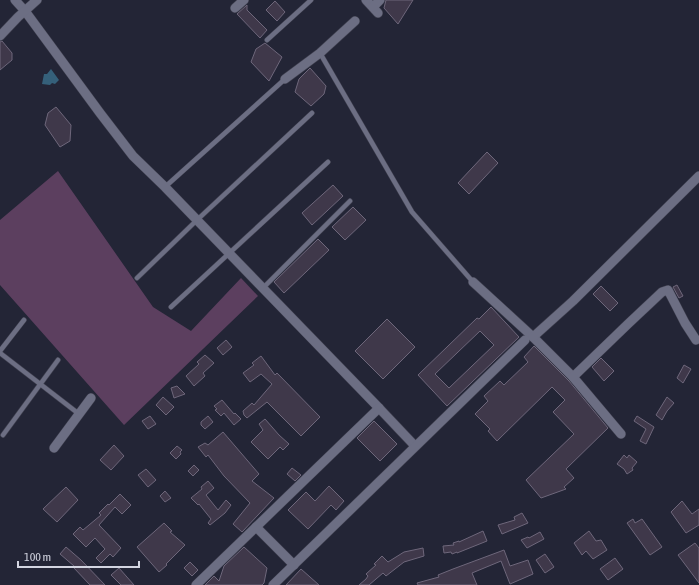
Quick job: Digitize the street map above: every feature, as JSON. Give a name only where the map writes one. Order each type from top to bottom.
[{"type":"street","points":[[15,0],[25,11],[133,156],[165,187],[415,446]]},
{"type":"street","points":[[0,36],[36,0]]},
{"type":"street","points":[[235,8],[244,0]]},
{"type":"street","points":[[366,0],[375,10],[380,0]]},
{"type":"street","points":[[285,79],[320,53],[355,21]]},
{"type":"street","points":[[273,585],[415,446],[529,339],[573,301],[699,176]]},
{"type":"street","points":[[473,282],[529,339],[573,377],[621,434]]},
{"type":"street","points":[[573,377],[662,292],[668,290],[685,323],[696,340]]},
{"type":"street","points":[[54,448],[91,398]]},
{"type":"street","points":[[196,585],[378,408]]},
{"type":"street","points":[[256,527],[294,565]]},
{"type":"lane","points":[[267,40],[311,0]]},
{"type":"lane","points":[[320,53],[412,212],[473,282]]},
{"type":"lane","points":[[165,187],[285,79]]},
{"type":"lane","points":[[138,278],[197,220],[312,113]]},
{"type":"lane","points":[[170,307],[230,254],[328,162]]},
{"type":"lane","points":[[262,288],[350,201]]},
{"type":"lane","points":[[24,320],[0,352],[79,414]]},
{"type":"lane","points":[[3,436],[58,360]]},
{"type":"shaded area","points":[[58,171],[153,307],[191,331],[241,278],[258,296],[124,425],[0,285],[0,220]]},
{"type":"water","points":[[51,69],[59,80],[55,84],[42,84],[44,74],[47,74]]},
{"type":"building","points":[[386,0],[413,0],[398,24],[384,8]]},
{"type":"building","points":[[275,1],[285,12],[277,21],[266,10]]},
{"type":"building","points":[[247,5],[247,10],[267,30],[260,38],[237,14]]},
{"type":"building","points":[[2,41],[12,53],[12,60],[0,70],[0,42]]},
{"type":"building","points":[[265,43],[282,57],[269,81],[251,62],[256,49]]},
{"type":"building","points":[[310,68],[326,86],[324,94],[311,106],[295,92],[299,79]]},
{"type":"building","points":[[56,107],[71,125],[70,141],[60,147],[45,125],[48,113]]},
{"type":"building","points":[[487,152],[498,163],[469,194],[458,183]]},
{"type":"building","points":[[333,185],[343,196],[312,225],[302,213]]},
{"type":"building","points":[[353,207],[366,220],[345,240],[332,227]]},
{"type":"building","points":[[318,239],[329,250],[284,293],[274,282]]},
{"type":"building","points":[[677,285],[683,296],[679,298],[673,287]]},
{"type":"building","points":[[601,286],[618,303],[610,311],[593,294]]},
{"type":"building","points":[[491,307],[519,337],[447,406],[418,375],[477,318],[479,319]],"holes":[[[480,331],[494,345],[449,388],[435,374]]]},
{"type":"building","points":[[387,319],[415,347],[383,379],[355,351]]},
{"type":"building","points":[[226,340],[232,347],[223,355],[217,348]]},
{"type":"building","points":[[534,346],[569,381],[608,428],[566,469],[574,478],[564,487],[566,489],[541,498],[526,480],[574,434],[553,412],[565,400],[552,387],[497,441],[488,431],[490,429],[475,414],[488,401],[484,396],[500,381],[504,385],[528,362],[524,357]]},
{"type":"building","points":[[205,355],[214,363],[203,373],[205,376],[194,386],[186,376],[199,364],[197,362]]},
{"type":"building","points":[[261,356],[275,375],[277,373],[320,417],[301,436],[267,402],[247,418],[244,415],[243,411],[252,403],[254,405],[272,384],[261,374],[250,382],[243,373],[254,365],[252,363]]},
{"type":"building","points":[[601,358],[614,371],[604,381],[592,367]]},
{"type":"building","points":[[684,365],[691,369],[683,383],[677,378]]},
{"type":"building","points":[[177,386],[185,394],[174,398],[171,388]]},
{"type":"building","points":[[163,397],[174,407],[166,415],[156,405]]},
{"type":"building","points":[[667,397],[674,403],[662,420],[656,415]]},
{"type":"building","points":[[222,400],[234,414],[235,413],[241,419],[234,425],[224,413],[221,416],[215,410],[217,409],[214,406]]},
{"type":"building","points":[[150,416],[156,424],[148,429],[142,421]]},
{"type":"building","points":[[208,416],[213,422],[205,429],[201,425],[201,422]]},
{"type":"building","points":[[637,416],[654,427],[646,444],[640,441],[646,429],[634,421]]},
{"type":"building","points":[[265,419],[289,444],[283,450],[280,447],[268,459],[251,442],[263,430],[259,424]]},
{"type":"building","points":[[374,421],[397,444],[380,461],[357,438]]},
{"type":"building","points":[[223,432],[259,474],[252,481],[274,498],[242,532],[233,524],[250,503],[224,476],[208,455],[206,457],[198,447],[205,443],[208,445]]},
{"type":"building","points":[[114,445],[124,456],[111,470],[100,460]]},
{"type":"building","points":[[177,446],[182,450],[180,452],[181,454],[176,459],[170,453]]},
{"type":"building","points":[[624,455],[627,458],[629,455],[637,462],[632,468],[633,470],[627,474],[624,469],[617,464]]},
{"type":"building","points":[[194,465],[199,470],[193,476],[188,471]]},
{"type":"building","points":[[292,468],[301,475],[295,481],[287,474]]},
{"type":"building","points":[[146,469],[156,480],[148,487],[138,475]]},
{"type":"building","points":[[208,481],[214,488],[206,495],[218,510],[226,500],[231,505],[225,513],[210,525],[208,523],[211,519],[199,504],[198,505],[191,498],[202,489],[201,487]]},
{"type":"building","points":[[329,486],[344,501],[336,510],[331,505],[308,529],[288,510],[306,492],[315,501]]},
{"type":"building","points":[[66,487],[78,500],[57,522],[43,509]]},
{"type":"building","points":[[165,491],[171,498],[165,502],[160,496]]},
{"type":"building","points":[[120,494],[131,505],[122,514],[115,507],[99,525],[121,548],[113,557],[110,554],[101,563],[96,558],[105,549],[95,538],[86,547],[73,534],[80,527],[83,530],[101,515],[99,513]]},
{"type":"building","points":[[682,501],[692,514],[699,509],[699,525],[686,533],[671,512]]},
{"type":"building","points":[[522,513],[528,523],[502,534],[498,525],[515,520],[514,517]]},
{"type":"building","points":[[633,519],[635,523],[642,519],[662,547],[650,555],[627,523]]},
{"type":"building","points":[[164,523],[172,531],[170,532],[185,545],[159,572],[137,547]]},
{"type":"building","points":[[483,531],[487,541],[457,553],[444,553],[443,546],[454,545],[453,543],[459,542]]},
{"type":"building","points":[[589,531],[596,541],[601,540],[607,550],[593,559],[586,551],[582,555],[574,543]]},
{"type":"building","points":[[540,532],[544,539],[527,548],[521,540],[528,537],[529,538]]},
{"type":"building","points":[[695,543],[699,548],[699,583],[678,555]]},
{"type":"building","points":[[66,547],[105,585],[90,585],[73,567],[74,566],[60,554]]},
{"type":"building","points":[[244,547],[267,568],[264,583],[262,585],[205,585],[214,576],[219,581],[224,566]]},
{"type":"building","points":[[423,548],[424,556],[404,562],[386,576],[383,573],[369,585],[359,585],[366,579],[368,576],[366,574],[376,565],[374,564],[382,556],[388,562],[404,552]]},
{"type":"building","points":[[504,550],[510,566],[528,560],[533,574],[510,584],[501,561],[472,573],[477,585],[418,585],[417,583],[439,577],[438,575]]},
{"type":"building","points":[[545,554],[554,567],[545,573],[536,560]]},
{"type":"building","points":[[615,558],[623,569],[608,580],[600,569]]},
{"type":"building","points":[[190,562],[198,570],[192,576],[184,568]]},
{"type":"building","points":[[119,568],[134,585],[121,585],[111,575]]},
{"type":"building","points":[[301,569],[319,585],[286,585]]}]
